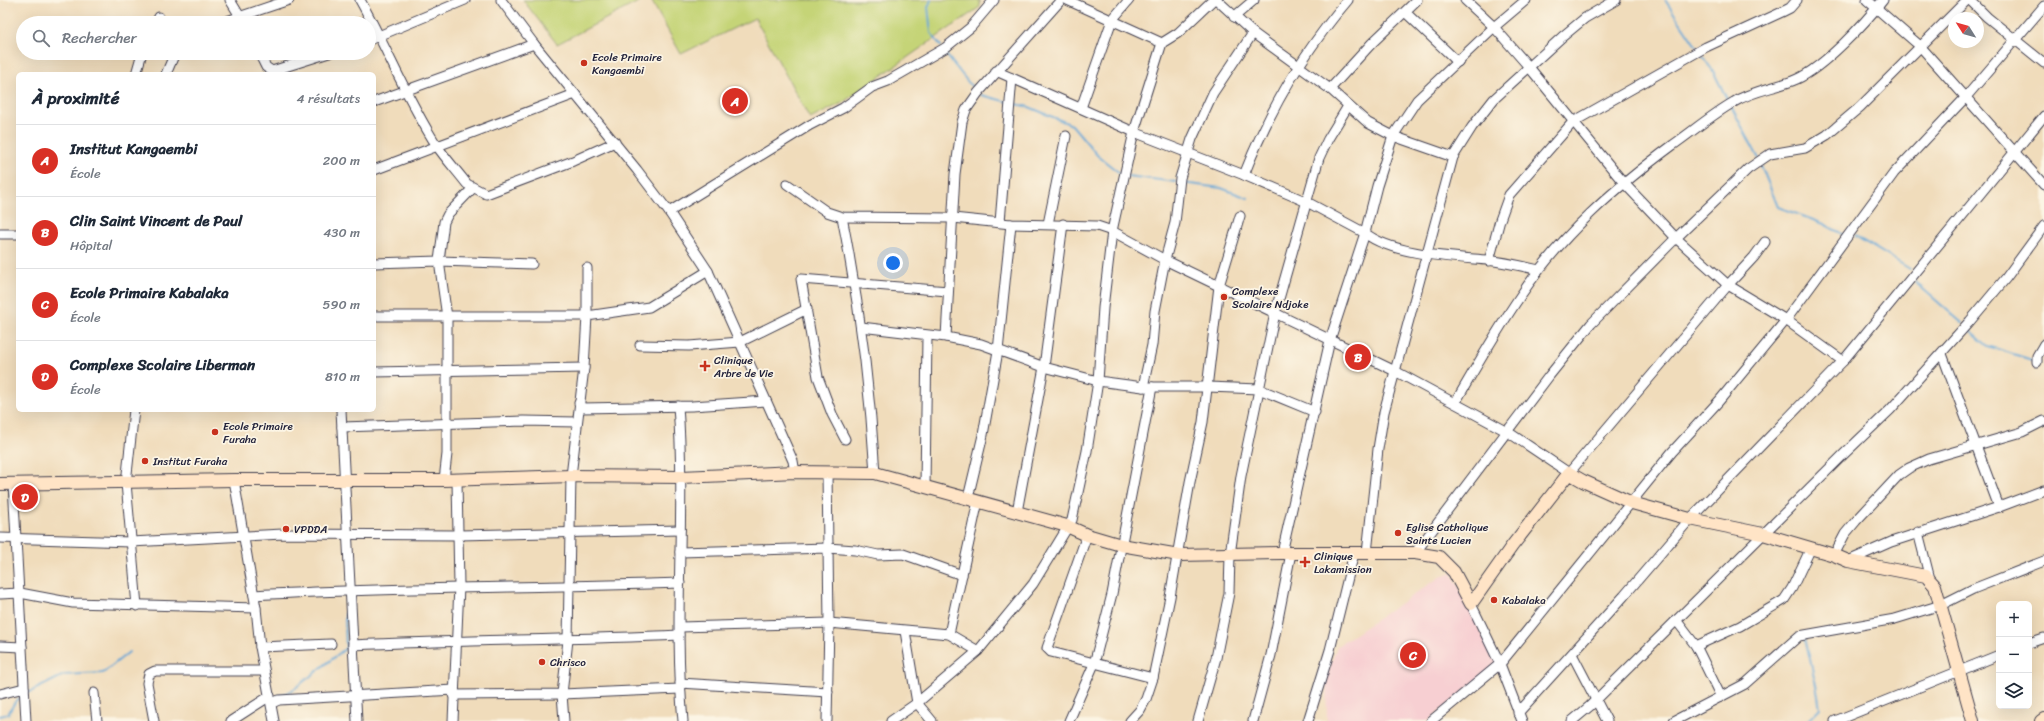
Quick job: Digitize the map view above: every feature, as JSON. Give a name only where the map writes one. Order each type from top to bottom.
[{"type":"street","points":[[230,0],[240,16]]},
{"type":"street","points":[[251,16],[289,0]]},
{"type":"street","points":[[360,0],[369,16]]},
{"type":"street","points":[[376,37],[466,0]]},
{"type":"street","points":[[501,0],[534,44],[615,142],[669,212],[708,271],[788,450],[795,472]]},
{"type":"street","points":[[669,212],[810,125],[843,108],[872,87],[888,81],[942,50],[971,27],[994,0]]},
{"type":"street","points":[[946,338],[955,174],[960,132],[966,110],[996,71],[1061,0]]},
{"type":"street","points":[[1068,0],[1162,43]]},
{"type":"street","points":[[1081,108],[1112,20],[1129,0]]},
{"type":"street","points":[[891,721],[917,703],[978,651],[1033,584],[1075,513],[1098,381],[1103,308],[1112,231],[1134,132],[1162,43],[1178,33],[1213,0]]},
{"type":"street","points":[[1217,0],[1253,33],[1330,89],[1368,123],[1393,136],[1453,157]]},
{"type":"street","points":[[1234,17],[1254,0]]},
{"type":"street","points":[[1244,175],[1256,145],[1298,66],[1322,30],[1348,0]]},
{"type":"street","points":[[1330,89],[1372,43],[1417,0]]},
{"type":"street","points":[[1465,0],[1494,27],[1529,67],[1623,182],[1676,238],[1728,285],[1786,320],[1843,361]]},
{"type":"street","points":[[1253,721],[1272,647],[1296,484],[1315,412],[1330,340],[1365,233],[1377,186],[1393,136],[1417,100],[1494,27],[1526,0]]},
{"type":"street","points":[[1308,721],[1361,553],[1384,412],[1453,157],[1483,111],[1562,37],[1603,3],[1616,0]]},
{"type":"street","points":[[1489,261],[1500,220],[1510,194],[1573,122],[1699,51],[1790,8],[1797,0]]},
{"type":"street","points":[[1867,0],[1920,46],[2044,185]]},
{"type":"street","points":[[1455,403],[1489,344],[1521,294],[1539,270],[1570,233],[1623,182],[1730,105],[1777,85],[1797,79],[1834,53],[1883,0]]},
{"type":"street","points":[[1415,553],[1591,324],[1676,238],[1712,202],[1759,161],[1778,151],[1805,148],[1827,135],[1860,107],[1967,0]]},
{"type":"street","points":[[1970,0],[1987,17],[2015,38],[2044,63]]},
{"type":"street","points":[[1431,721],[1500,664],[1672,452],[1786,320],[1894,172],[1966,97],[2044,6]]},
{"type":"street","points":[[1405,12],[1458,62]]},
{"type":"street","points":[[376,29],[406,92],[437,146],[467,184],[473,188],[486,194],[573,161],[615,142]]},
{"type":"street","points":[[1069,721],[1094,664],[1112,594],[1147,387],[1155,311],[1165,260],[1175,223],[1180,183],[1188,153],[1192,139],[1213,93],[1253,33]]},
{"type":"street","points":[[376,101],[406,92],[534,44]]},
{"type":"street","points":[[137,72],[140,60]]},
{"type":"street","points":[[167,72],[172,60]]},
{"type":"street","points":[[262,60],[266,72],[275,71],[308,60]]},
{"type":"street","points":[[996,71],[1134,132],[1244,175],[1307,202],[1365,233],[1373,240],[1426,254],[1489,261],[1539,270]]},
{"type":"street","points":[[1000,222],[1012,78]]},
{"type":"street","points":[[376,169],[575,94]]},
{"type":"street","points":[[1198,721],[1216,658],[1228,600],[1230,555],[1241,476],[1275,313],[1319,158],[1328,139],[1348,106]]},
{"type":"street","points":[[0,484],[234,480],[457,480],[571,476],[680,477],[795,472],[875,473],[1067,526],[1087,535],[1121,545],[1178,555],[1415,553],[1439,557],[1445,560],[1460,582],[1500,664],[1520,717],[1572,654],[1690,519],[1843,361],[2044,116]]},
{"type":"street","points":[[1048,224],[1066,136]]},
{"type":"street","points":[[787,184],[827,212],[842,218],[953,218],[1011,224],[1063,224],[1097,226],[1112,231],[1165,260],[1395,371],[1508,432],[1583,481],[1632,503],[1690,519],[1763,534],[1810,550],[1834,555],[1848,561],[1906,571],[1930,579]]},
{"type":"street","points":[[444,480],[447,454],[447,316],[439,261],[446,218],[473,188]]},
{"type":"street","points":[[1130,721],[1140,710],[1153,678],[1178,555],[1190,482],[1203,422],[1219,286],[1240,216]]},
{"type":"street","points":[[842,218],[861,328],[871,408],[875,473]]},
{"type":"street","points":[[949,634],[962,575],[983,435],[998,351],[1011,224]]},
{"type":"street","points":[[1017,512],[1044,367],[1063,224]]},
{"type":"street","points":[[1572,721],[1890,410],[1942,354],[2006,278],[2044,226]]},
{"type":"street","points":[[0,234],[16,234]]},
{"type":"street","points":[[1471,604],[1512,546],[1569,473],[1728,285],[1754,257],[1765,242]]},
{"type":"street","points":[[376,263],[439,261],[532,264]]},
{"type":"street","points":[[564,721],[562,694],[568,640],[571,476],[584,368],[588,316],[587,268]]},
{"type":"street","points":[[376,316],[588,316],[649,307],[708,271]]},
{"type":"street","points":[[845,439],[832,414],[818,377],[801,279],[948,291]]},
{"type":"street","points":[[640,345],[689,346],[740,342],[807,309]]},
{"type":"street","points":[[861,328],[946,338],[980,344],[1044,367],[1098,381],[1147,387],[1208,386],[1259,389],[1315,412]]},
{"type":"street","points":[[925,487],[927,336]]},
{"type":"street","points":[[2037,362],[2037,356],[2044,344]]},
{"type":"street","points":[[1942,354],[1999,507]]},
{"type":"street","points":[[376,372],[584,368]]},
{"type":"street","points":[[579,403],[582,408],[678,406],[766,401]]},
{"type":"street","points":[[678,406],[680,477],[680,686],[683,721]]},
{"type":"street","points":[[134,412],[126,483],[137,606]]},
{"type":"street","points":[[341,412],[349,536],[350,589],[357,696],[357,721]]},
{"type":"street","points":[[1834,555],[1845,534],[1898,475],[1929,459],[2022,432],[2044,421]]},
{"type":"street","points":[[342,427],[447,423],[577,422]]},
{"type":"street","points":[[827,721],[829,623],[828,472]]},
{"type":"street","points":[[234,480],[254,595],[260,647],[274,721]]},
{"type":"street","points":[[453,721],[453,692],[459,586],[457,480]]},
{"type":"street","points":[[13,484],[26,721]]},
{"type":"street","points":[[1848,561],[1918,532],[1999,507],[2044,490]]},
{"type":"street","points":[[0,538],[131,542],[283,534],[349,536],[458,535],[680,530]]},
{"type":"street","points":[[1918,532],[1930,579],[1935,586],[1973,721]]},
{"type":"street","points":[[1087,535],[1047,648],[1051,652],[1153,678]]},
{"type":"street","points":[[680,552],[828,548],[855,550],[878,555],[903,554],[962,575]]},
{"type":"street","points":[[1696,646],[1740,626],[1784,600],[1792,588],[1810,550]]},
{"type":"street","points":[[1674,721],[1745,684],[1799,636],[1895,619],[1940,604],[1973,589],[2044,561]]},
{"type":"street","points":[[254,595],[350,589],[459,586],[569,586],[680,582]]},
{"type":"street","points":[[0,594],[20,593],[73,603],[137,606],[256,608]]},
{"type":"street","points":[[1676,620],[1696,646],[1721,697]]},
{"type":"street","points":[[353,645],[456,641],[568,640],[680,631],[829,623],[949,634],[978,651]]},
{"type":"street","points":[[905,631],[917,703],[932,721]]},
{"type":"street","points":[[2032,643],[2044,638]]},
{"type":"street","points":[[260,647],[331,644]]},
{"type":"street","points":[[0,646],[22,647]]},
{"type":"street","points":[[1572,654],[1607,721]]},
{"type":"street","points":[[1835,721],[1958,670],[1996,656]]},
{"type":"street","points":[[154,721],[148,683],[149,674],[155,671],[264,671]]},
{"type":"street","points":[[231,721],[271,700],[453,692],[562,694],[680,686],[828,692]]},
{"type":"street","points":[[0,694],[24,688]]},
{"type":"street","points":[[94,693],[97,721]]},
{"type":"shaded area","points":[[1452,573],[1497,664],[1428,721],[1327,721],[1326,678],[1337,646],[1440,577]]},
{"type":"green space","points":[[523,0],[642,0],[557,44]]},
{"type":"green space","points":[[651,0],[980,0],[980,7],[842,103],[810,119],[755,18],[681,54]]},
{"type":"waterway","points":[[931,0],[928,7],[931,33],[941,46]]},
{"type":"waterway","points":[[1665,0],[1698,49]]},
{"type":"waterway","points":[[944,52],[976,92]]},
{"type":"waterway","points":[[1700,53],[1713,71],[1729,103]]},
{"type":"waterway","points":[[981,95],[1008,102]]},
{"type":"waterway","points":[[1012,103],[1029,107],[1072,125],[1098,156],[1121,174]]},
{"type":"waterway","points":[[1731,106],[1759,159]]},
{"type":"waterway","points":[[1760,163],[1778,207],[1824,224],[1844,235]]},
{"type":"waterway","points":[[1127,176],[1176,182]]},
{"type":"waterway","points":[[1182,183],[1221,188],[1248,198]]},
{"type":"waterway","points":[[1855,236],[1910,269]]},
{"type":"waterway","points":[[1915,282],[1962,323]]},
{"type":"waterway","points":[[1970,331],[1988,346],[2035,361]]},
{"type":"waterway","points":[[279,696],[293,690],[346,648],[345,616],[347,608]]},
{"type":"waterway","points":[[1805,638],[1820,708],[1807,721]]},
{"type":"waterway","points":[[28,693],[64,675],[103,673],[129,652]]},
{"type":"waterway","points":[[0,716],[8,714],[15,702],[21,697]]},
{"type":"place","name":"Ecole Primaire Kangaembi","points":[[584,63]]},
{"type":"place","name":"Institut Kangaembi","points":[[735,101]]},
{"type":"place","name":"Complexe Scolaire Ndjoke","points":[[1224,297]]},
{"type":"place","name":"Clin Saint Vincent de Paul","points":[[1358,357]]},
{"type":"place","name":"Clinique Arbre de Vie","points":[[705,366]]},
{"type":"place","name":"Ecole Primaire Furaha","points":[[215,432]]},
{"type":"place","name":"Institut Furaha","points":[[145,461]]},
{"type":"place","name":"Complexe Scolaire Liberman","points":[[25,497]]},
{"type":"place","name":"VPDDA","points":[[286,529]]},
{"type":"place","name":"Eglise Catholique Sainte Lucien","points":[[1398,533]]},
{"type":"place","name":"Clinique Lakamission","points":[[1305,562]]},
{"type":"place","name":"Kabalaka","points":[[1494,600]]},
{"type":"place","name":"Ecole Primaire Kabalaka","points":[[1413,655]]},
{"type":"place","name":"Chrisco","points":[[542,662]]}]
